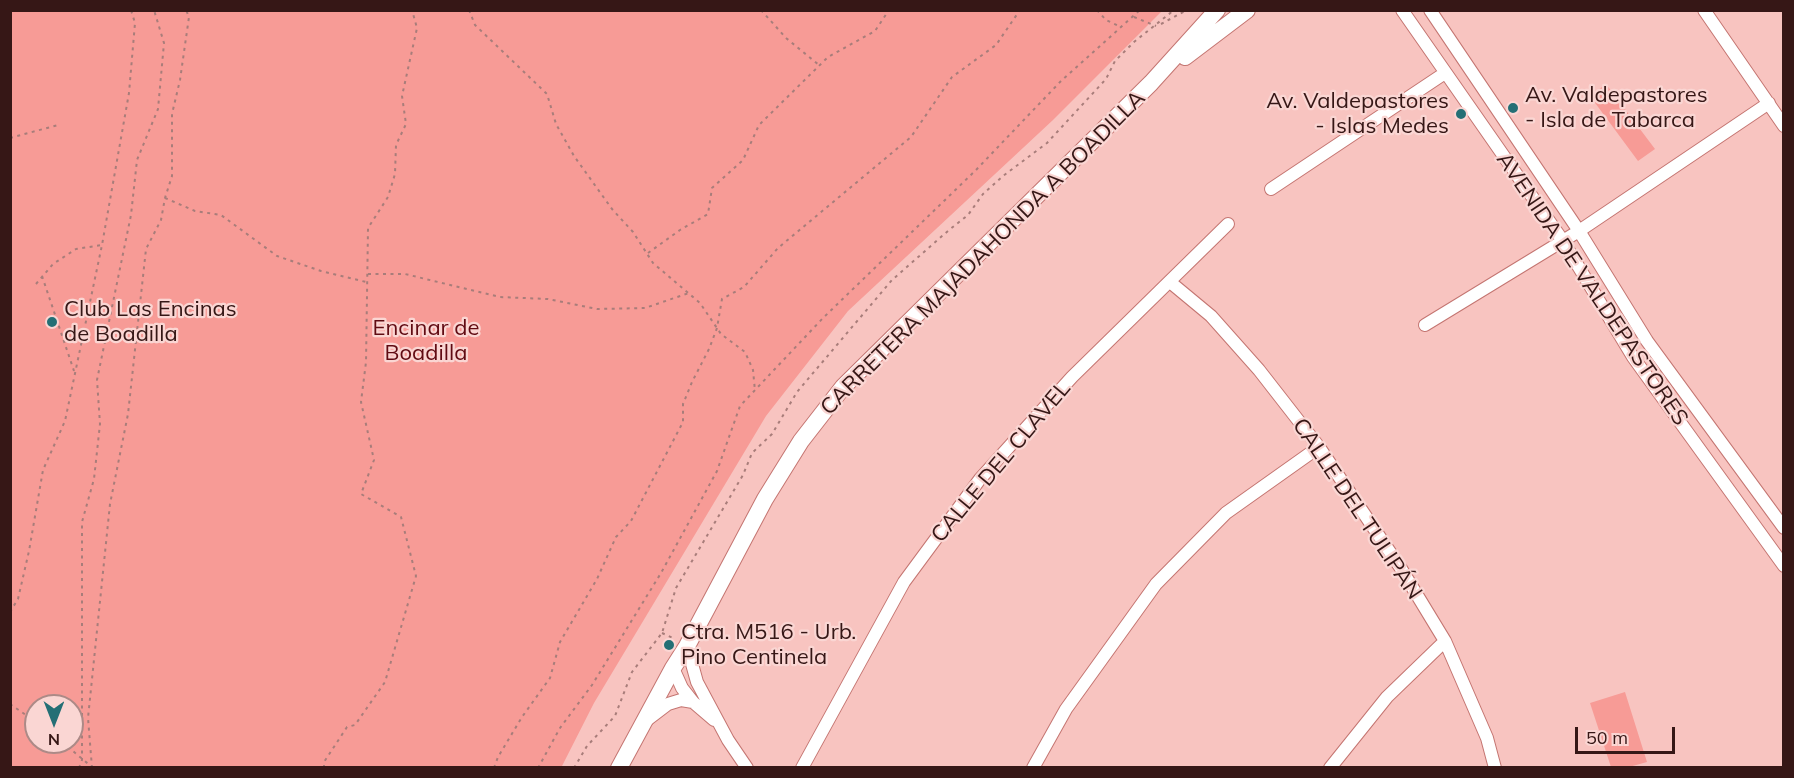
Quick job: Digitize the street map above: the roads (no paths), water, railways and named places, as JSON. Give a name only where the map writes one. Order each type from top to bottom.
[{"type":"street","name":"CARRETERA MAJADAHONDA A BOADILLA","points":[[620,768],[673,668],[680,642],[801,441],[843,387],[1151,83],[1217,10]]},
{"type":"street","name":"CARRETERA MAJADAHONDA A BOADILLA","points":[[1151,83],[1247,10]]},
{"type":"street","name":"AVENIDA DE VALDEPASTORES","points":[[1402,10],[1563,241],[1633,357],[1784,566]]},
{"type":"street","name":"AVENIDA DE VALDEPASTORES","points":[[1431,10],[1579,231],[1647,341],[1784,528]]},
{"type":"street","points":[[1704,10],[1784,126]]},
{"type":"street","points":[[1271,189],[1445,73]]},
{"type":"street","points":[[1425,325],[1579,231],[1769,103]]},
{"type":"street","name":"CALLE DEL CLAVEL","points":[[802,768],[904,582],[980,479],[1072,377],[1228,224]]},
{"type":"street","name":"CALLE DEL TULIPÁN","points":[[1170,282],[1219,325],[1259,370],[1319,447],[1400,567],[1445,641],[1487,738],[1495,768]]},
{"type":"street","points":[[1033,768],[1066,709],[1156,584],[1226,513],[1319,447]]},
{"type":"street","points":[[1330,768],[1387,697],[1445,641]]},
{"type":"street","points":[[680,642],[696,682],[719,725],[747,768]]},
{"type":"street","points":[[673,668],[682,688],[693,702],[719,725]]},
{"type":"street","points":[[643,722],[668,704],[681,700],[693,702]]},
{"type":"place","name":"Av. Valdepastores - Isla de Tabarca","points":[[1513,108]]},
{"type":"place","name":"Av. Valdepastores - Islas Medes","points":[[1461,114]]},
{"type":"place","name":"Club Las Encinas de Boadilla","points":[[52,322]]},
{"type":"place","name":"Ctra. M516 - Urb. Pino Centinela","points":[[669,645]]},
{"type":"park label","name":"Encinar de Boadilla","points":[[426,340]]}]
